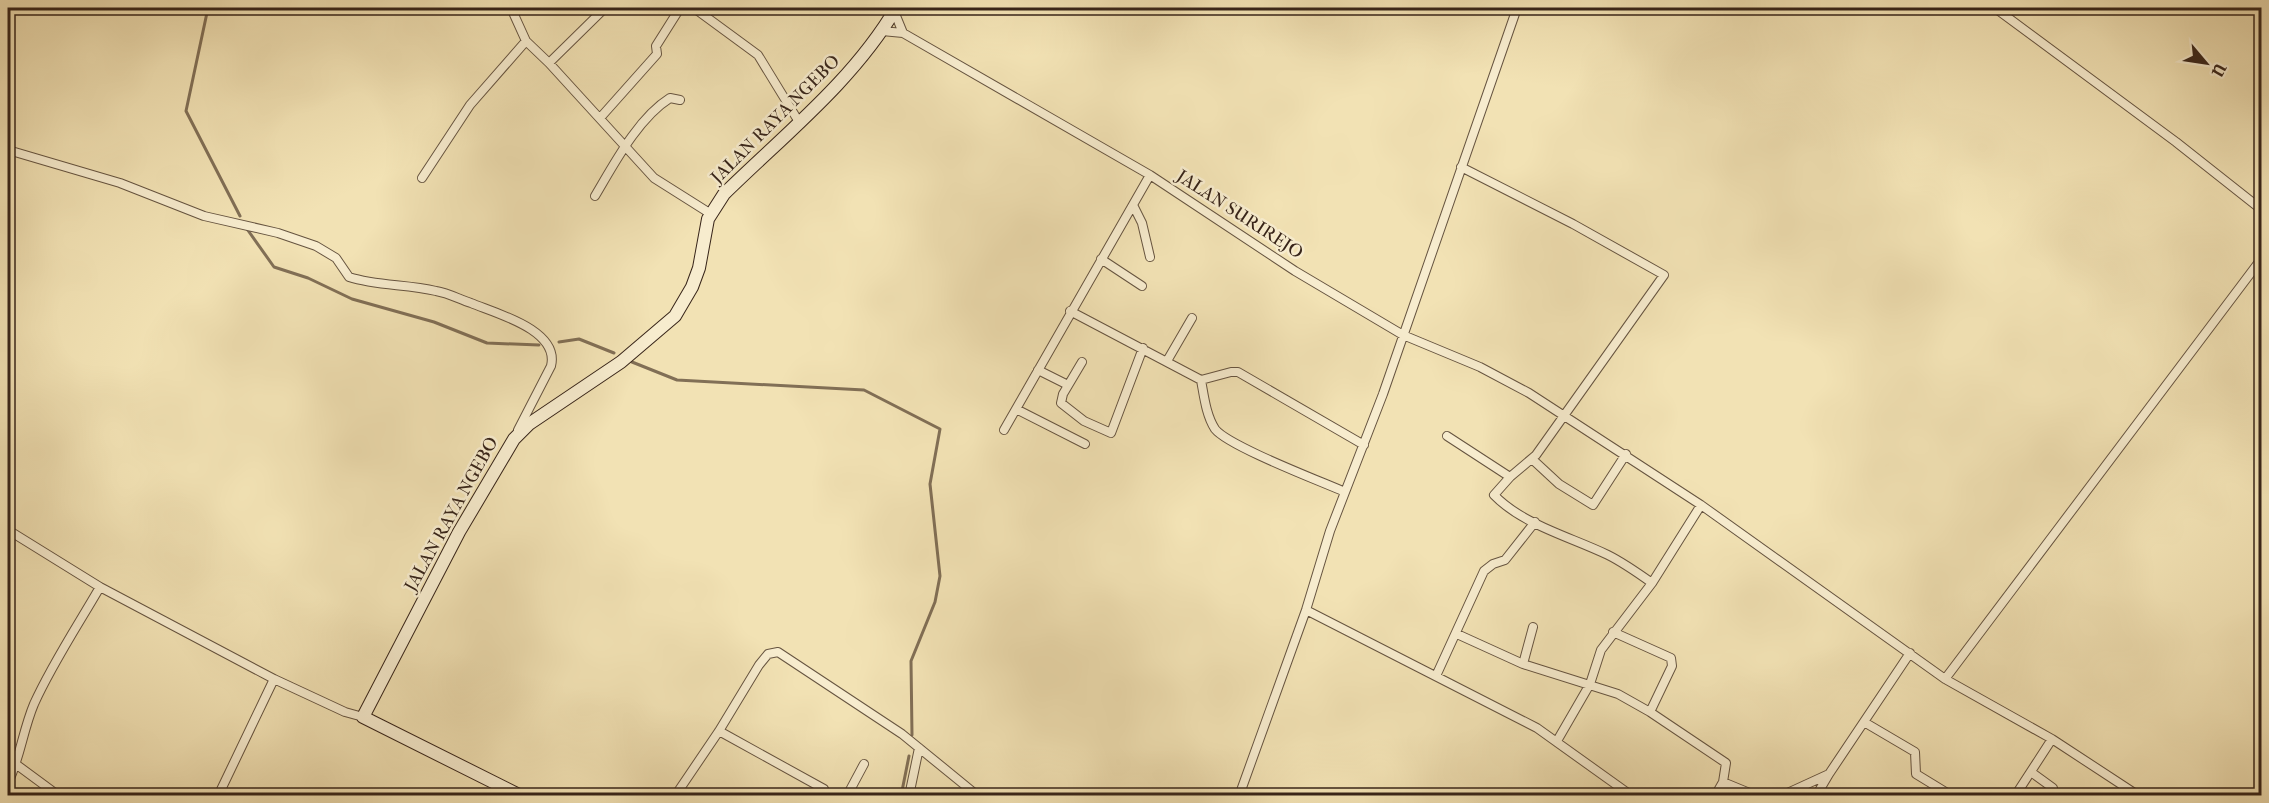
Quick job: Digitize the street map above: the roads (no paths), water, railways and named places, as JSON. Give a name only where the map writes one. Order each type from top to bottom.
[{"type":"street","points":[[511,8],[526,41],[626,145],[654,178],[711,214]]},
{"type":"street","points":[[549,63],[605,8]]},
{"type":"street","points":[[600,118],[657,54],[657,46],[680,8]]},
{"type":"street","points":[[694,8],[758,55],[799,122]]},
{"type":"street","points":[[1239,795],[1306,610],[1315,573],[1364,445],[1517,8]]},
{"type":"street","points":[[1995,8],[2176,142],[2262,210]]},
{"type":"street","points":[[895,9],[903,33]]},
{"type":"street","name":"JALAN RAYA NGEBO","points":[[363,717],[459,532],[514,439],[536,419],[621,362],[675,316],[696,278],[703,237],[711,214],[724,194],[851,71],[882,31],[895,9]]},
{"type":"street","name":"JALAN SURIREJO","points":[[882,31],[903,33],[1150,175],[1295,271],[1403,334],[1480,367],[1529,393],[1626,454],[1701,505],[1945,680],[2052,739],[2139,795]]},
{"type":"street","points":[[422,178],[470,105],[526,41]]},
{"type":"street","points":[[595,196],[626,145],[661,104],[670,98],[681,100]]},
{"type":"street","points":[[8,150],[120,183],[204,216],[278,233],[316,246],[336,258],[349,277],[437,291],[494,310],[517,322],[544,339],[553,355],[551,366],[514,439]]},
{"type":"street","points":[[1461,167],[1573,224],[1664,275],[1532,459],[1510,477],[1494,495],[1535,522],[1611,556],[1652,583]]},
{"type":"street","points":[[1004,430],[1070,311],[1150,175]]},
{"type":"street","points":[[1132,205],[1142,223],[1150,256]]},
{"type":"street","points":[[1945,680],[2262,258]]},
{"type":"street","points":[[1101,259],[1142,286]]},
{"type":"street","points":[[1070,311],[1201,380],[1238,372],[1364,445]]},
{"type":"street","points":[[1167,361],[1192,318]]},
{"type":"street","points":[[1082,362],[1061,399],[1064,408],[1111,433],[1143,348]]},
{"type":"street","points":[[1038,370],[1068,385]]},
{"type":"street","points":[[1201,380],[1209,418],[1218,432],[1247,449],[1345,492]]},
{"type":"street","points":[[1016,409],[1085,444]]},
{"type":"street","points":[[1447,436],[1510,477]]},
{"type":"street","points":[[1532,459],[1559,484],[1593,505],[1626,454]]},
{"type":"street","points":[[1557,741],[1590,684],[1601,650],[1652,583],[1701,505]]},
{"type":"street","points":[[1437,676],[1484,571],[1492,564],[1504,560],[1535,522]]},
{"type":"street","points":[[8,530],[100,587],[274,679],[345,712],[363,717],[521,795]]},
{"type":"street","points":[[8,783],[17,765],[24,729],[36,700],[100,587]]},
{"type":"street","points":[[1306,610],[1437,676],[1557,741],[1632,795]]},
{"type":"street","points":[[1523,663],[1533,627]]},
{"type":"street","points":[[1613,632],[1671,658],[1672,666],[1650,712]]},
{"type":"street","points":[[1457,634],[1523,663],[1618,694],[1650,712],[1726,763],[1723,782],[1714,795]]},
{"type":"street","points":[[675,795],[719,731],[759,664],[768,654],[778,652],[919,748],[978,795]]},
{"type":"street","points":[[1815,795],[1910,653]]},
{"type":"street","points":[[218,795],[274,679]]},
{"type":"street","points":[[1864,722],[1915,752],[1916,774],[1952,795]]},
{"type":"street","points":[[719,731],[827,794],[838,795]]},
{"type":"street","points":[[2015,795],[2052,739]]},
{"type":"street","points":[[909,795],[919,748]]},
{"type":"street","points":[[843,795],[849,792],[864,764]]},
{"type":"street","points":[[17,765],[59,795]]},
{"type":"street","points":[[2031,772],[2053,788],[2054,795]]},
{"type":"street","points":[[1781,795],[1829,774]]},
{"type":"street","points":[[1723,782],[1757,795]]},
{"type":"waterway","points":[[208,8],[186,111],[240,216]]},
{"type":"waterway","points":[[247,229],[274,267],[308,278],[352,299],[434,322],[487,343],[539,345]]},
{"type":"waterway","points":[[559,342],[579,339],[614,353]]},
{"type":"waterway","points":[[632,362],[677,380],[864,390],[940,429],[930,484],[940,576],[935,602],[911,661],[912,735]]},
{"type":"waterway","points":[[901,796],[909,756]]}]
